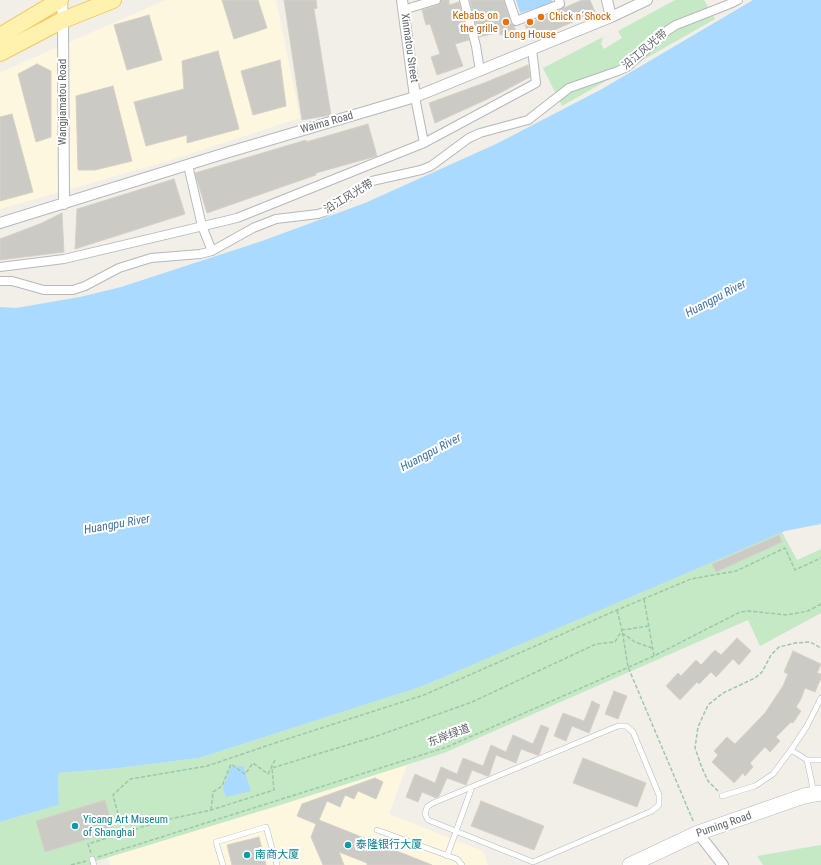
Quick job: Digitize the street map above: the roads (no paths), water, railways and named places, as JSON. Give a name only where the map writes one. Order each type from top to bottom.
[{"type":"main road","points":[[0,36],[61,0]]},
{"type":"main road","points":[[0,53],[63,20],[113,0]]},
{"type":"main road","name":"Puming Road","points":[[630,865],[698,833],[804,796],[818,794]]},
{"type":"street","name":"Wangjiamatou Road","points":[[61,0],[63,20],[64,204]]},
{"type":"street","points":[[402,5],[436,0]]},
{"type":"street","points":[[464,0],[476,46],[480,71]]},
{"type":"street","points":[[509,0],[516,21],[560,4],[559,0]]},
{"type":"street","points":[[607,0],[611,17]]},
{"type":"street","name":"Waima Road","points":[[0,223],[415,97],[611,17],[647,0]]},
{"type":"street","name":"沿江风光带","points":[[0,281],[12,280],[44,290],[73,290],[85,286],[119,268],[151,258],[200,254],[212,251],[253,228],[276,219],[318,214],[327,211],[372,181],[421,170],[431,166],[469,138],[480,133],[528,120],[568,88],[627,67],[668,30],[676,25],[732,4],[738,0]]},
{"type":"street","name":"Xinmatou Street","points":[[402,5],[415,97]]},
{"type":"street","points":[[0,267],[64,259],[236,218],[424,143],[536,83],[532,49]]},
{"type":"street","points":[[415,97],[424,143]]},
{"type":"street","points":[[188,165],[202,226],[212,251]]},
{"type":"street","points":[[698,833],[723,865]]},
{"type":"lane","points":[[722,796],[755,786],[773,774],[807,726],[821,698]]},
{"type":"lane","points":[[618,726],[626,726],[633,732],[659,795],[658,805],[652,811],[532,863],[456,831],[428,820],[425,814],[427,807],[433,803],[618,726]]},
{"type":"lane","points":[[791,750],[807,760],[821,760]]},
{"type":"lane","points":[[807,760],[818,794]]},
{"type":"lane","points":[[447,856],[472,787]]},
{"type":"lane","points":[[223,865],[216,842],[266,827],[277,865]]},
{"type":"lane","points":[[377,830],[457,860],[462,865]]},
{"type":"lane","points":[[92,859],[94,865]]},
{"type":"water","points":[[516,0],[552,0],[553,3],[520,13]]},
{"type":"water","name":"Huangpu River","points":[[753,0],[821,0],[821,524],[785,531],[423,686],[199,758],[120,768],[58,773],[59,805],[0,822],[0,307],[16,308],[80,297],[121,287],[262,241],[365,203],[496,144],[602,89]]},
{"type":"water","points":[[243,766],[251,791],[226,797],[223,788],[231,767]]},
{"type":"place","name":"Chick n´Shock","points":[[541,17]]},
{"type":"place","name":"Kebabs on the grille","points":[[506,22]]},
{"type":"place","name":"Long House","points":[[530,22]]},
{"type":"place","name":"Yicang Art Museum of Shanghai","points":[[75,826]]},
{"type":"place","name":"泰隆银行大厦","points":[[348,845]]},
{"type":"place","name":"南商大厦","points":[[247,855]]}]
